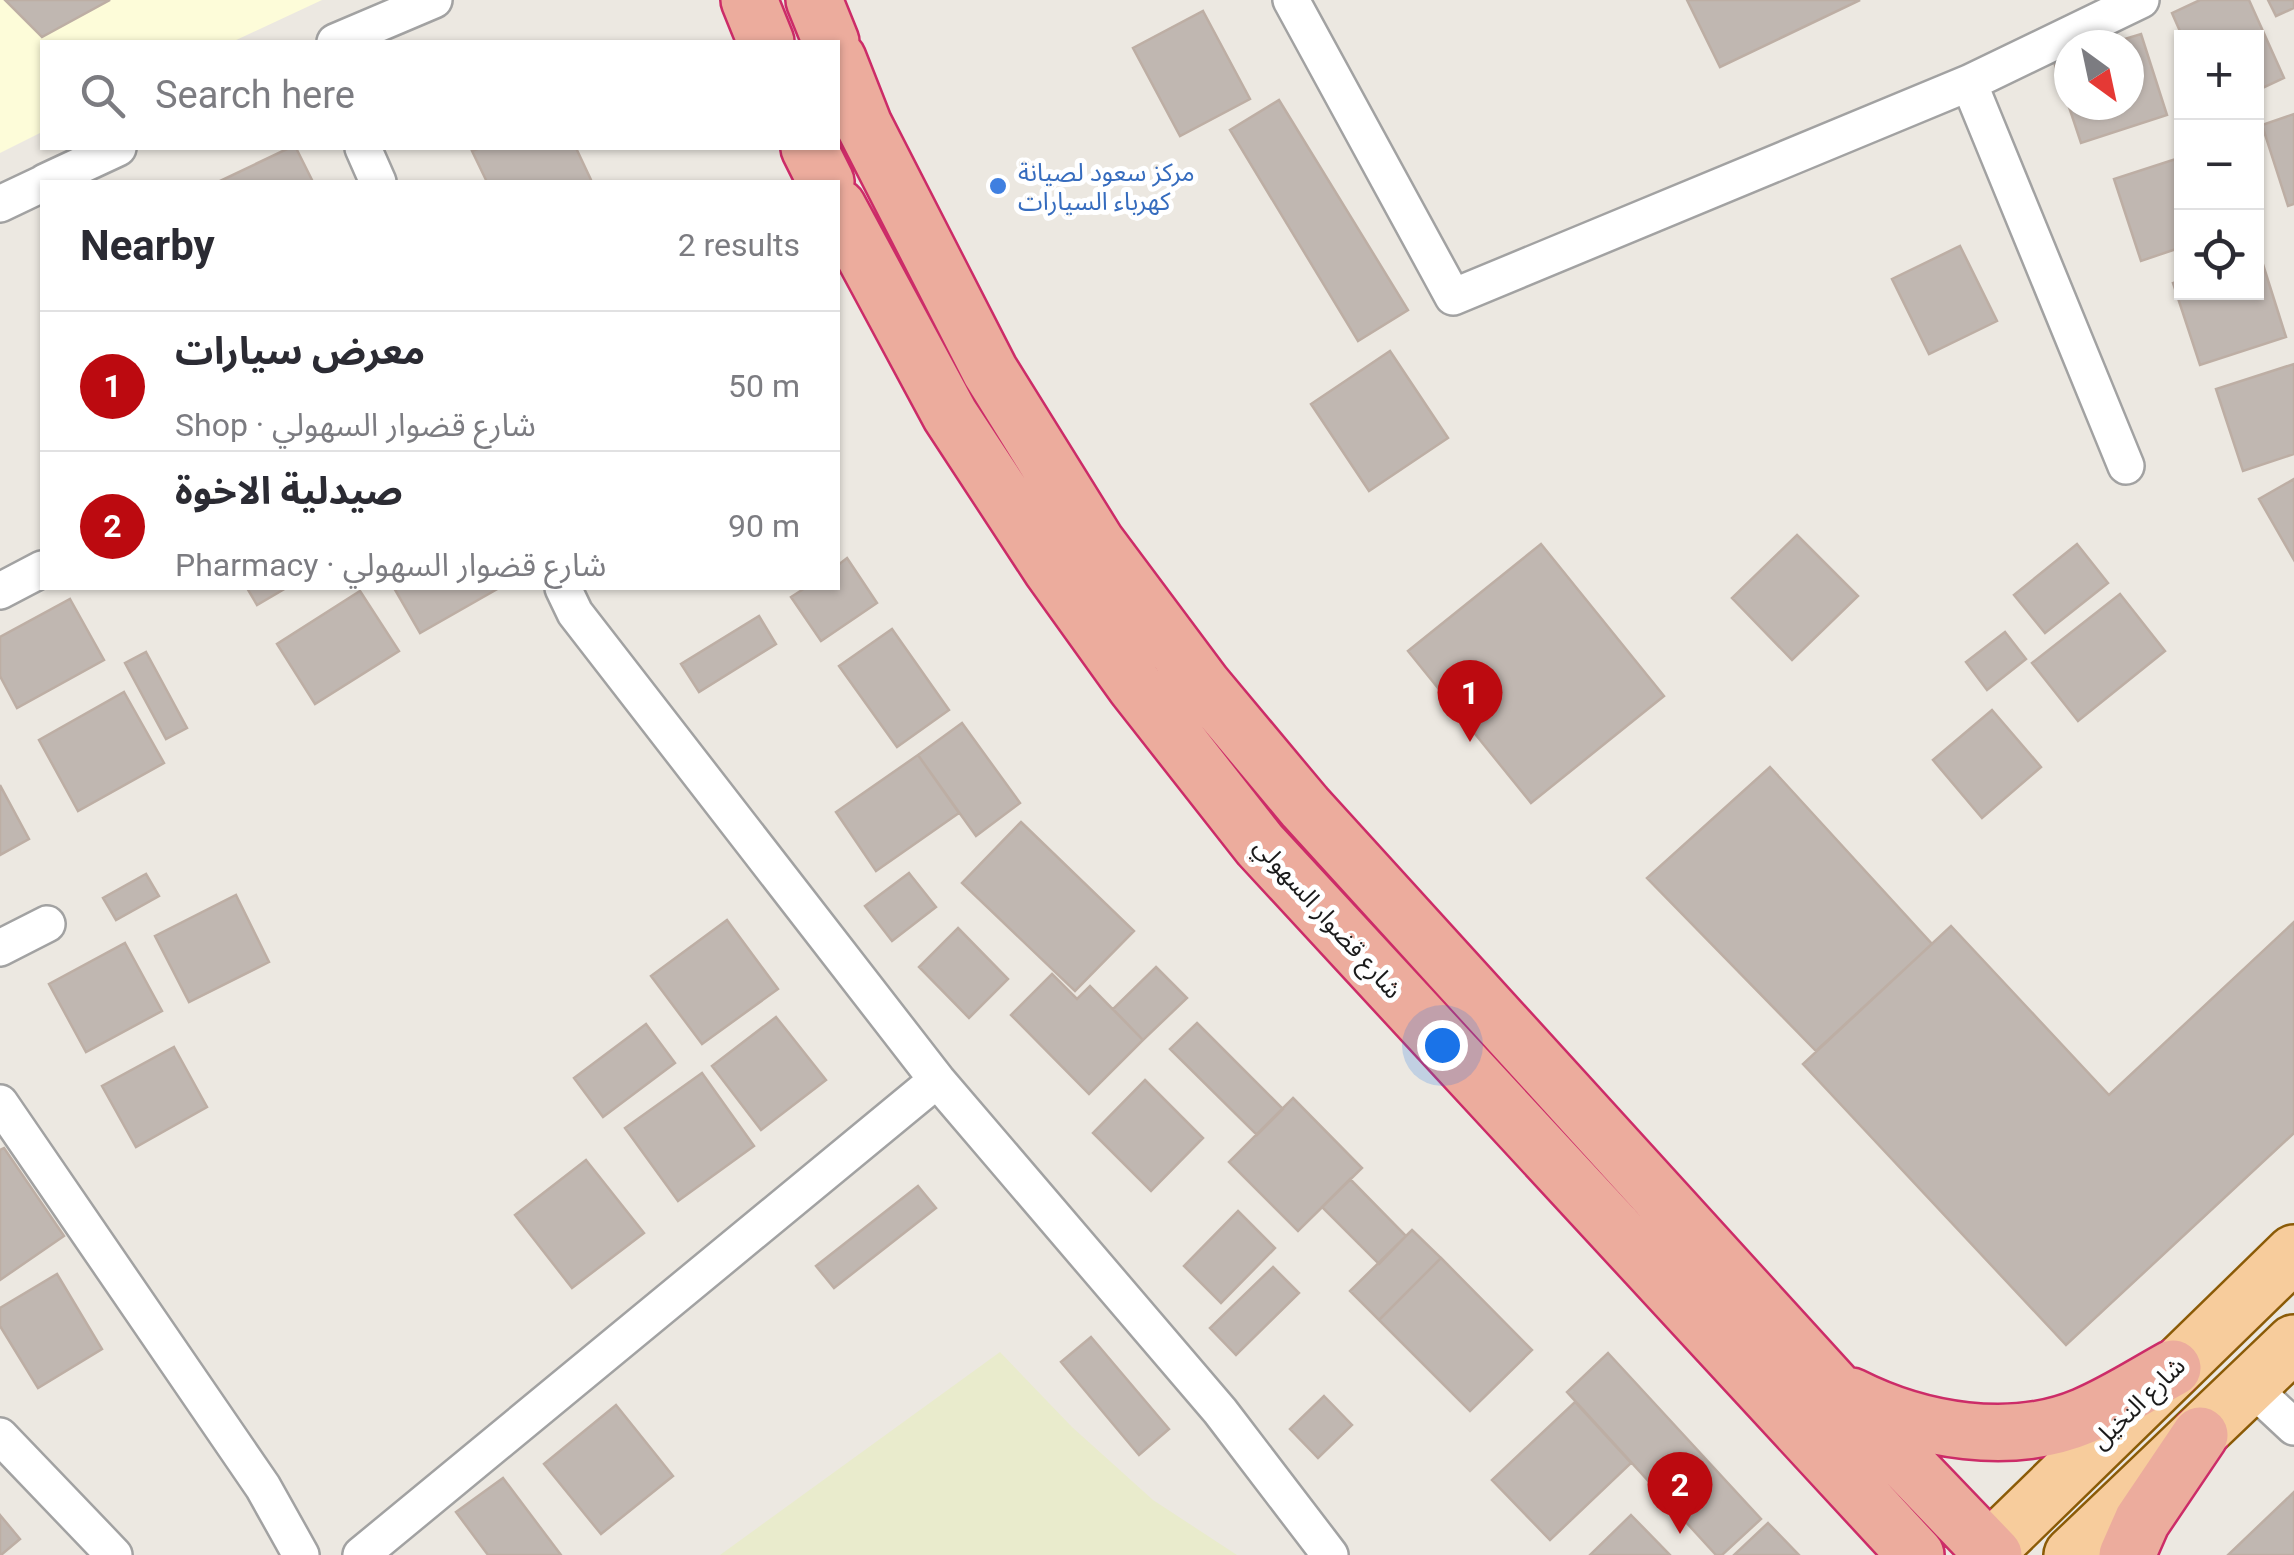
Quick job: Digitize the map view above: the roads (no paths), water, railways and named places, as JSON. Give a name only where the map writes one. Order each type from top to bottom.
[{"type":"highway","points":[[749,0],[765,40]]},
{"type":"highway","points":[[814,0],[830,40]]},
{"type":"highway","points":[[840,63],[864,125],[990,372],[1098,543],[1203,685],[1305,807],[1989,1553]]},
{"type":"highway","points":[[810,150],[825,180]]},
{"type":"highway","name":"شارع قضوار السهولي","points":[[840,210],[950,415],[1051,570],[1135,686],[1260,845],[1916,1555]]},
{"type":"highway","points":[[1834,1388],[1880,1411],[1930,1426],[1981,1432],[2032,1429],[2083,1417],[2173,1368]]},
{"type":"highway","points":[[2126,1555],[2142,1521],[2200,1435]]},
{"type":"main road","name":"شارع النخيل","points":[[1989,1553],[2294,1253]]},
{"type":"main road","points":[[2072,1555],[2294,1342]]},
{"type":"street","points":[[345,40],[434,0]]},
{"type":"street","points":[[1291,0],[1454,297],[1970,83],[2141,0]]},
{"type":"street","points":[[1970,83],[2126,466]]},
{"type":"street","points":[[50,180],[114,150]]},
{"type":"street","points":[[364,150],[377,180]]},
{"type":"street","points":[[0,204],[40,185]]},
{"type":"street","points":[[0,591],[40,570]]},
{"type":"street","points":[[564,590],[576,613],[937,1080],[1220,1411],[1330,1555]]},
{"type":"street","points":[[0,948],[47,924]]},
{"type":"street","points":[[361,1555],[937,1080]]},
{"type":"street","points":[[0,1103],[263,1487],[301,1555]]},
{"type":"street","points":[[2250,1386],[2294,1428]]},
{"type":"street","points":[[0,1436],[114,1555]]},
{"type":"place","name":"مركز سعود لصيانة كهرباء السيارات","points":[[998,186]]},
{"type":"place","name":"معرض سيارات","points":[[1470,742]]},
{"type":"place","name":"صيدلية الاخوة","points":[[1680,1534]]}]
